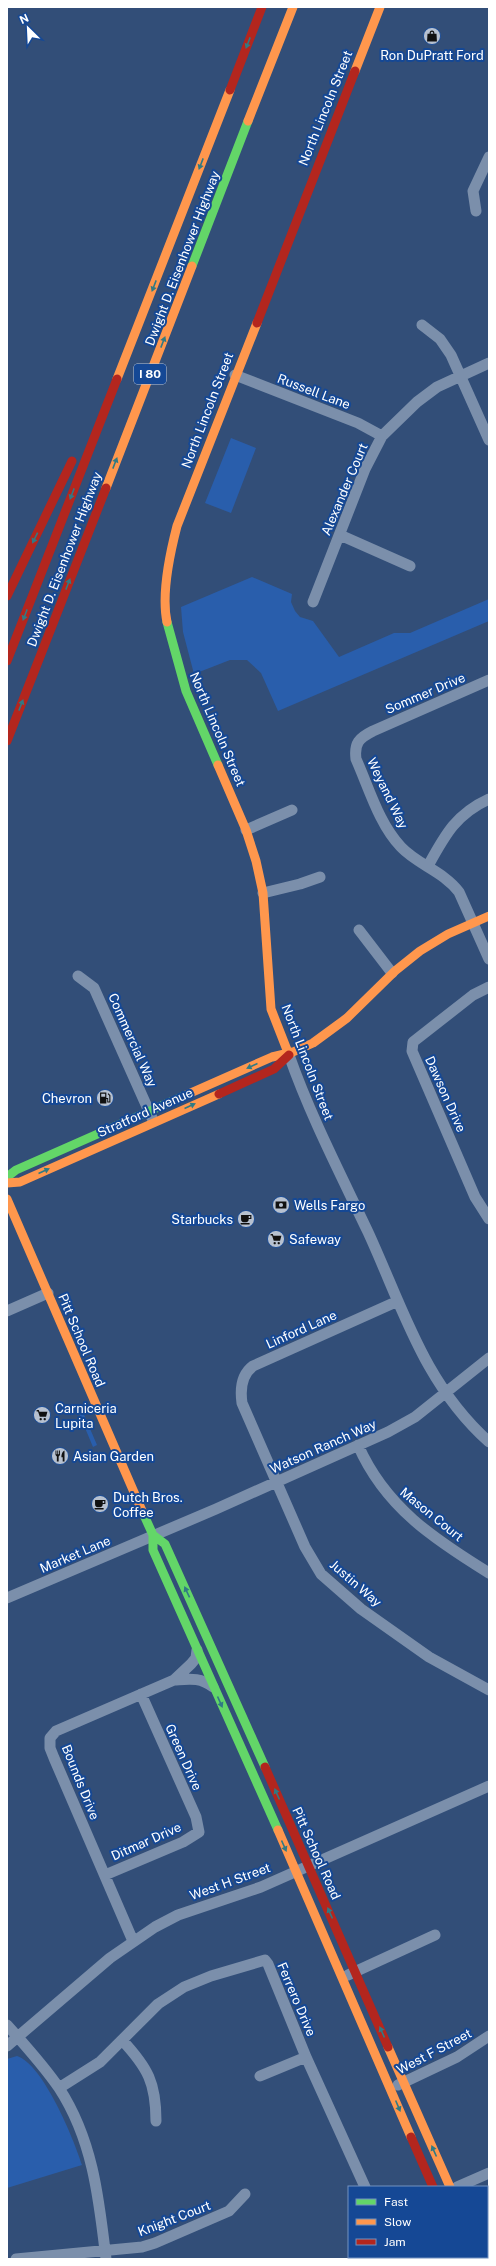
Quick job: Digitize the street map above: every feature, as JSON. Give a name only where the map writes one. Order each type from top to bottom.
[{"type":"main road","name":"Dwight D. Eisenhower Highway","points":[[7,661],[262,7]]},
{"type":"main road","name":"Dwight D. Eisenhower Highway","points":[[7,741],[293,7]]},
{"type":"main road","name":"North Lincoln Street","points":[[288,1055],[271,1009],[263,893],[246,830],[180,676],[166,619],[170,554],[177,526],[380,7]]},
{"type":"main road","points":[[82,441],[107,406]]},
{"type":"main road","points":[[7,596],[75,455]]},
{"type":"main road","name":"Stratford Avenue","points":[[7,1177],[16,1170],[149,1110],[272,1057],[288,1055],[308,1047],[339,1026],[392,973],[412,956],[437,940],[489,916]]},
{"type":"main road","name":"Stratford Avenue","points":[[7,1182],[20,1182],[274,1068],[288,1055]]},
{"type":"main road","name":"Pitt School Road","points":[[7,1199],[153,1535],[153,1550],[343,1977],[433,2186]]},
{"type":"main road","points":[[7,1214],[19,1227]]},
{"type":"main road","name":"Pitt School Road","points":[[153,1535],[165,1544],[450,2186]]},
{"type":"street","points":[[476,211],[473,191],[489,157]]},
{"type":"street","points":[[422,325],[440,339],[451,355],[489,440]]},
{"type":"street","name":"Alexander Court","points":[[312,602],[340,535],[365,469],[382,436],[416,402],[437,388],[489,363]]},
{"type":"street","name":"Russell Lane","points":[[235,376],[358,422],[382,436]]},
{"type":"street","points":[[340,535],[410,566]]},
{"type":"street","name":"Sommer Drive","points":[[372,731],[489,680]]},
{"type":"street","name":"Weyand Way","points":[[372,731],[360,738],[355,748],[356,759],[384,823],[392,836],[414,858],[442,874],[455,887],[489,959]]},
{"type":"street","points":[[428,866],[445,834],[464,812],[489,799]]},
{"type":"street","points":[[246,830],[292,810]]},
{"type":"street","points":[[263,893],[300,884],[320,877]]},
{"type":"street","points":[[359,930],[392,973]]},
{"type":"street","name":"Commercial Way","points":[[78,976],[94,988],[154,1122]]},
{"type":"street","name":"Dawson Drive","points":[[489,987],[473,995],[413,1042],[412,1051],[475,1197],[489,1218]]},
{"type":"street","name":"North Lincoln Street","points":[[288,1055],[316,1122],[427,1366],[460,1414],[489,1442]]},
{"type":"street","points":[[7,1311],[48,1293]]},
{"type":"street","name":"Linford Lane","points":[[242,1403],[240,1390],[243,1378],[246,1371],[253,1366],[398,1301]]},
{"type":"street","name":"Watson Ranch Way","points":[[153,1535],[358,1445],[408,1421],[446,1394],[489,1358]]},
{"type":"street","name":"Justin Way","points":[[242,1403],[305,1547],[321,1574],[362,1609],[429,1657],[489,1690]]},
{"type":"street","name":"Mason Court","points":[[358,1445],[376,1482],[405,1512],[431,1534],[489,1573]]},
{"type":"street","name":"Market Lane","points":[[7,1598],[153,1535]]},
{"type":"street","name":"Bounds Drive","points":[[174,1680],[196,1658],[197,1650]]},
{"type":"street","name":"Bounds Drive","points":[[134,1941],[54,1758],[50,1748],[50,1738],[56,1730],[174,1680],[197,1678],[204,1680],[213,1687]]},
{"type":"street","name":"Green Drive","points":[[141,1694],[196,1817],[199,1832]]},
{"type":"street","name":"West H Street","points":[[7,2046],[110,1958],[134,1941],[178,1915],[261,1887],[489,1786]]},
{"type":"street","name":"Ditmar Drive","points":[[105,1875],[182,1842],[199,1832]]},
{"type":"street","points":[[343,1977],[435,1935]]},
{"type":"street","name":"Ferrero Drive","points":[[59,2088],[100,2062],[158,2004],[184,1987],[225,1971],[265,1960],[268,1964],[306,2057],[365,2186]]},
{"type":"street","points":[[7,2025],[59,2088],[82,2132],[97,2184],[106,2255]]},
{"type":"street","name":"West F Street","points":[[391,2089],[457,2057],[489,2036]]},
{"type":"street","points":[[122,2040],[138,2058],[147,2072],[154,2090],[156,2121]]},
{"type":"street","points":[[260,2076],[306,2057]]},
{"type":"street","points":[[459,2186],[489,2173]]},
{"type":"street","name":"Knight Court","points":[[16,2259],[106,2255],[142,2247],[155,2243],[229,2211],[245,2194]]},
{"type":"shaded area","points":[[231,438],[256,448],[231,513],[205,503]]},
{"type":"shaded area","points":[[252,577],[292,594],[291,602],[295,611],[300,617],[313,621],[339,657],[394,633],[410,633],[489,599],[489,621],[278,711],[261,673],[247,660],[230,660],[194,674],[183,632],[181,607]]},
{"type":"shaded area","points":[[82,1410],[97,1445],[93,1447],[78,1411]]},
{"type":"shaded area","points":[[17,2056],[27,2062],[47,2087],[65,2121],[82,2165],[7,2188],[7,2059]]},
{"type":"traffic: fast","points":[[192,266],[248,121]]},
{"type":"traffic: fast","points":[[167,622],[186,691],[218,765]]},
{"type":"traffic: fast","points":[[7,1177],[16,1170],[186,1095]]},
{"type":"traffic: fast","points":[[143,1513],[153,1535],[153,1550],[278,1830]]},
{"type":"traffic: fast","points":[[153,1535],[165,1544],[265,1767]]},
{"type":"traffic: slow","points":[[248,121],[293,7]]},
{"type":"traffic: slow","points":[[355,71],[380,7]]},
{"type":"traffic: slow","points":[[117,379],[230,90]]},
{"type":"traffic: slow","points":[[106,488],[192,266]]},
{"type":"traffic: slow","points":[[167,622],[165,611],[167,574],[177,526],[257,323]]},
{"type":"traffic: slow","points":[[218,765],[246,830],[256,861],[263,893],[271,1009],[289,1055]]},
{"type":"traffic: slow","points":[[186,1095],[272,1057],[293,1052],[313,1043],[347,1018],[395,971],[420,951],[448,934],[489,916]]},
{"type":"traffic: slow","points":[[7,1183],[20,1182],[219,1094]]},
{"type":"traffic: slow","points":[[7,1199],[143,1513]]},
{"type":"traffic: slow","points":[[278,1830],[411,2137]]},
{"type":"traffic: slow","points":[[388,2047],[450,2186]]},
{"type":"traffic: jam","points":[[230,90],[262,7]]},
{"type":"traffic: jam","points":[[257,323],[355,71]]},
{"type":"traffic: jam","points":[[7,661],[117,379]]},
{"type":"traffic: jam","points":[[7,596],[72,461]]},
{"type":"traffic: jam","points":[[7,741],[106,488]]},
{"type":"traffic: jam","points":[[219,1094],[274,1069],[289,1055]]},
{"type":"traffic: jam","points":[[265,1767],[388,2047]]},
{"type":"traffic: jam","points":[[411,2137],[433,2186]]},
{"type":"place","name":"Ron DuPratt Ford","points":[[432,36]]},
{"type":"place","name":"Chevron","points":[[105,1098]]},
{"type":"place","name":"Wells Fargo","points":[[281,1205]]},
{"type":"place","name":"Starbucks","points":[[246,1219]]},
{"type":"place","name":"Safeway","points":[[276,1239]]},
{"type":"place","name":"Carniceria Lupita","points":[[42,1415]]},
{"type":"place","name":"Asian Garden","points":[[60,1456]]},
{"type":"place","name":"Dutch Bros. Coffee","points":[[100,1504]]}]
